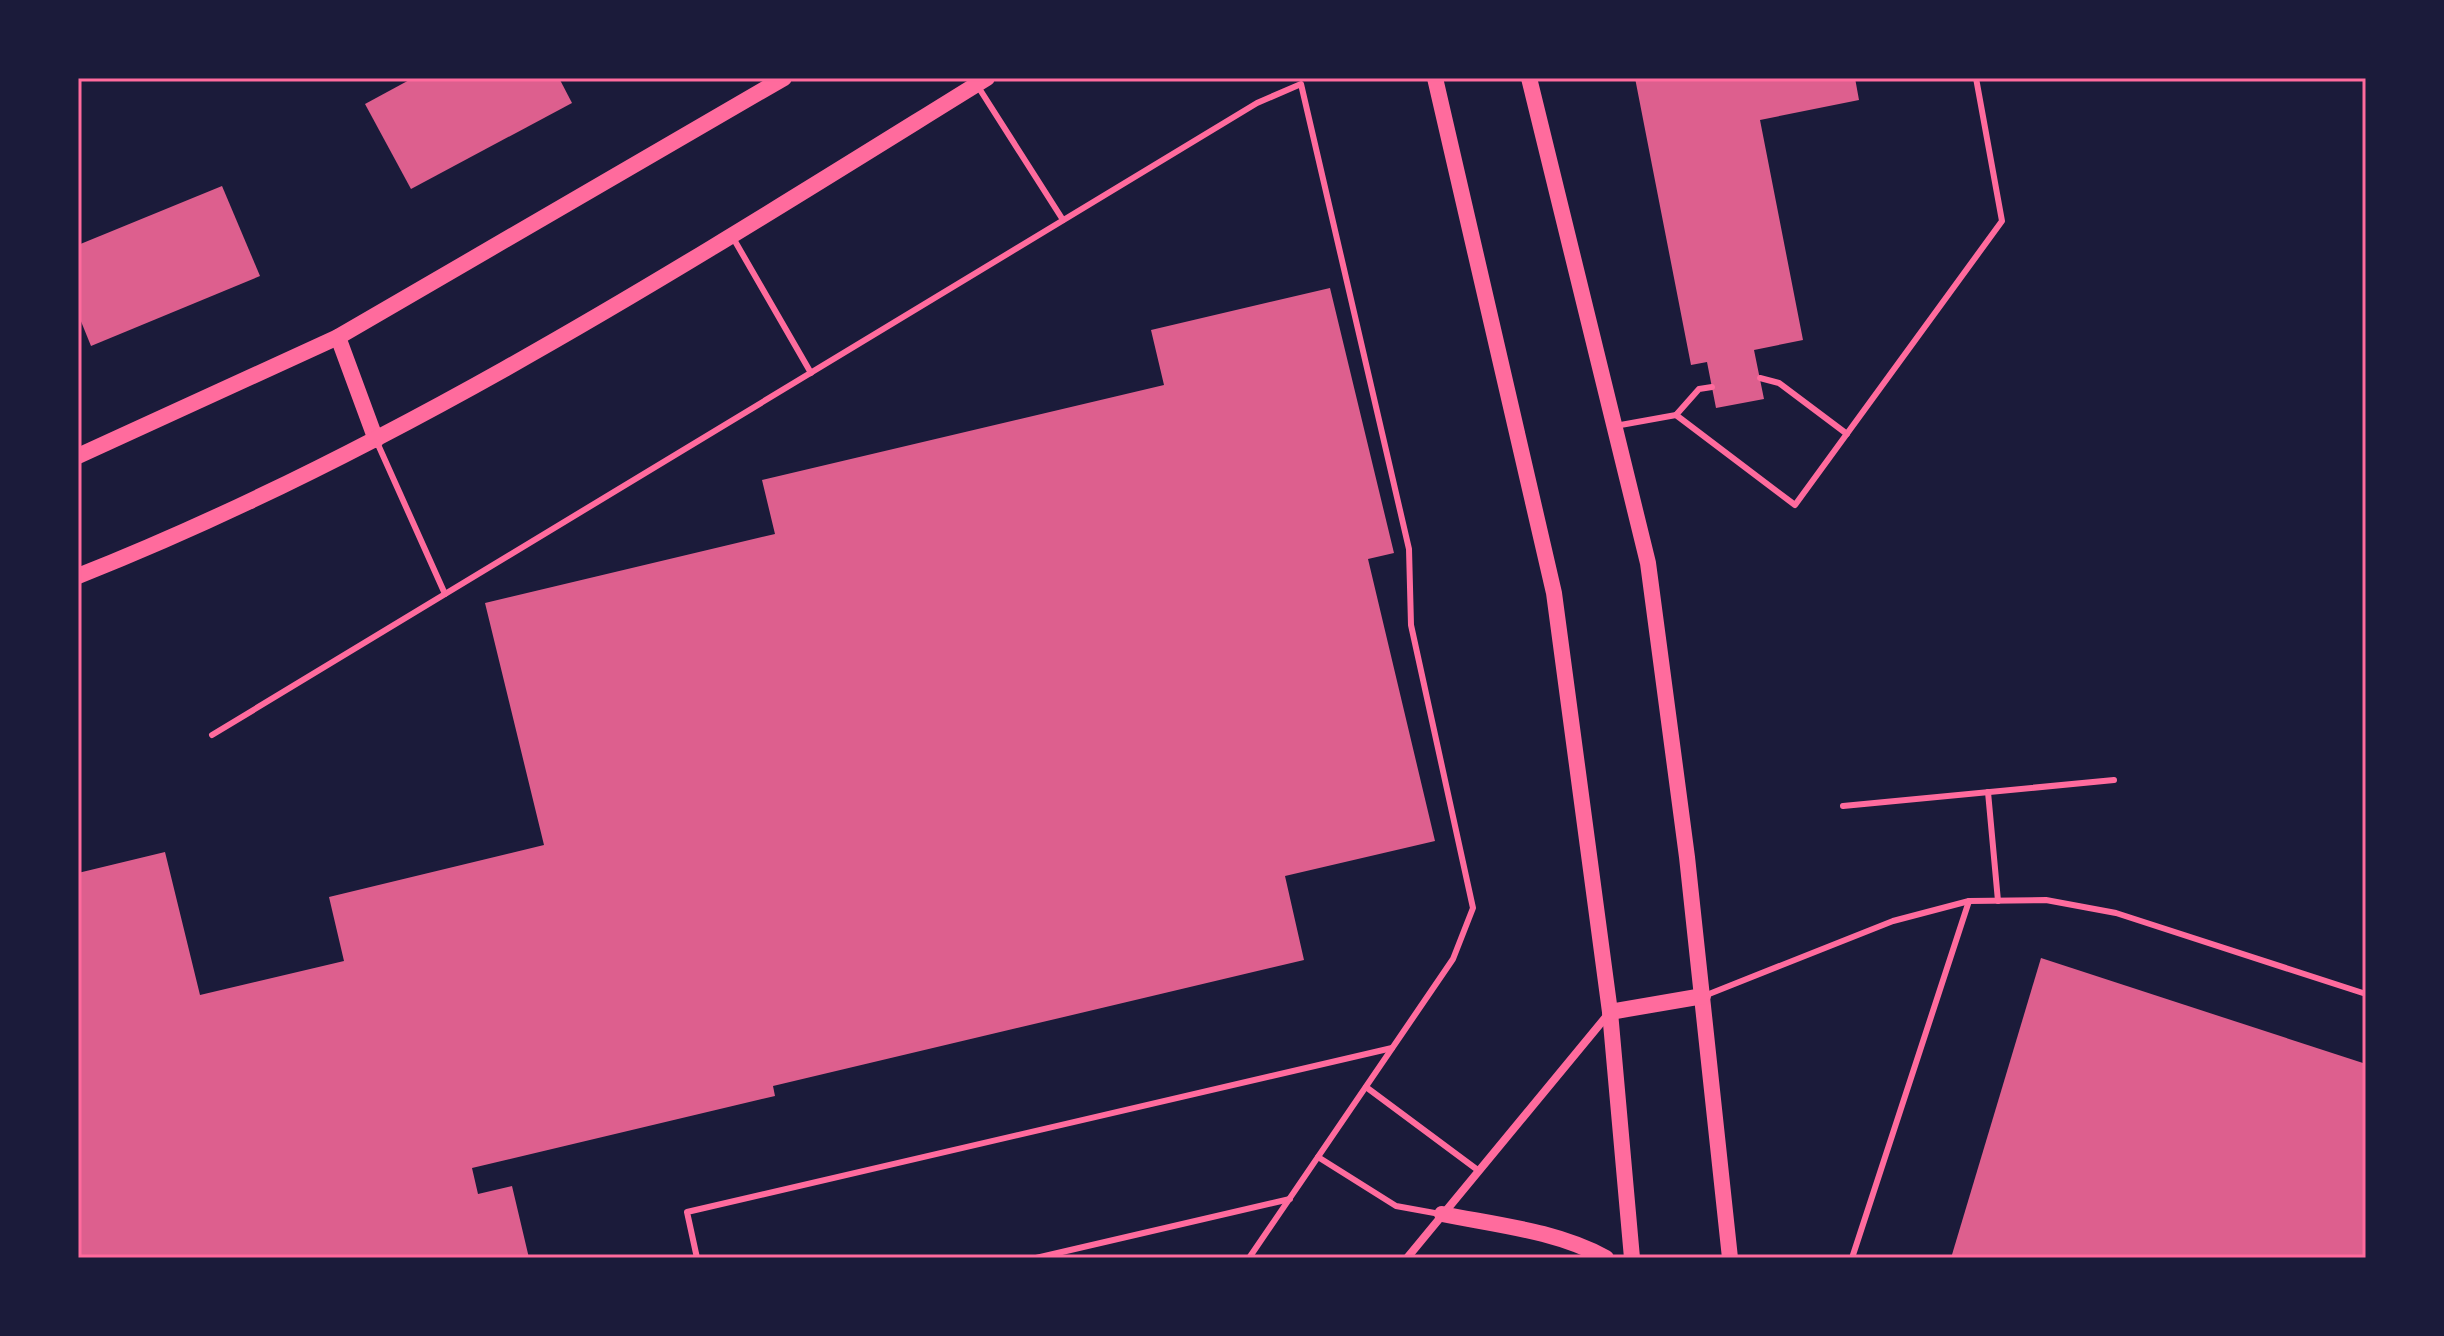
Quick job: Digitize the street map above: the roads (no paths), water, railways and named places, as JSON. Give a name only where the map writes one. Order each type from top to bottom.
[{"type":"main road","points":[[78,456],[338,337],[784,78]]},
{"type":"main road","points":[[1435,78],[1554,593],[1610,1012],[1632,1258]]},
{"type":"main road","points":[[1529,78],[1648,563],[1703,996],[1730,1258]]},
{"type":"main road","points":[[78,576],[136,553],[376,440],[732,236],[982,81]]},
{"type":"main road","points":[[338,337],[376,440]]},
{"type":"main road","points":[[1610,1012],[1703,996]]},
{"type":"main road","points":[[1442,1214],[1557,1239],[1585,1247],[1606,1258]]},
{"type":"street","points":[[1407,1258],[1610,1012]]},
{"type":"lane","points":[[1676,415],[1795,505],[2002,221],[1976,78]]},
{"type":"lane","points":[[982,81],[1063,220]]},
{"type":"lane","points":[[212,735],[1257,103],[1301,84],[1409,549],[1411,625],[1473,908],[1453,959],[1249,1258]]},
{"type":"lane","points":[[732,236],[811,373]]},
{"type":"lane","points":[[1760,378],[1779,383],[1847,434]]},
{"type":"lane","points":[[1615,426],[1676,415],[1699,389],[1712,387]]},
{"type":"lane","points":[[376,440],[445,594]]},
{"type":"lane","points":[[1843,806],[2114,780]]},
{"type":"lane","points":[[1988,792],[1998,901]]},
{"type":"lane","points":[[1703,996],[1893,921],[1969,901],[2046,900],[2116,913],[2366,994]]},
{"type":"lane","points":[[1852,1258],[1969,901]]},
{"type":"lane","points":[[697,1258],[687,1212],[1392,1048]]},
{"type":"lane","points":[[1366,1087],[1479,1171]]},
{"type":"lane","points":[[1318,1157],[1396,1206],[1442,1214]]},
{"type":"lane","points":[[1036,1258],[1290,1199]]}]
